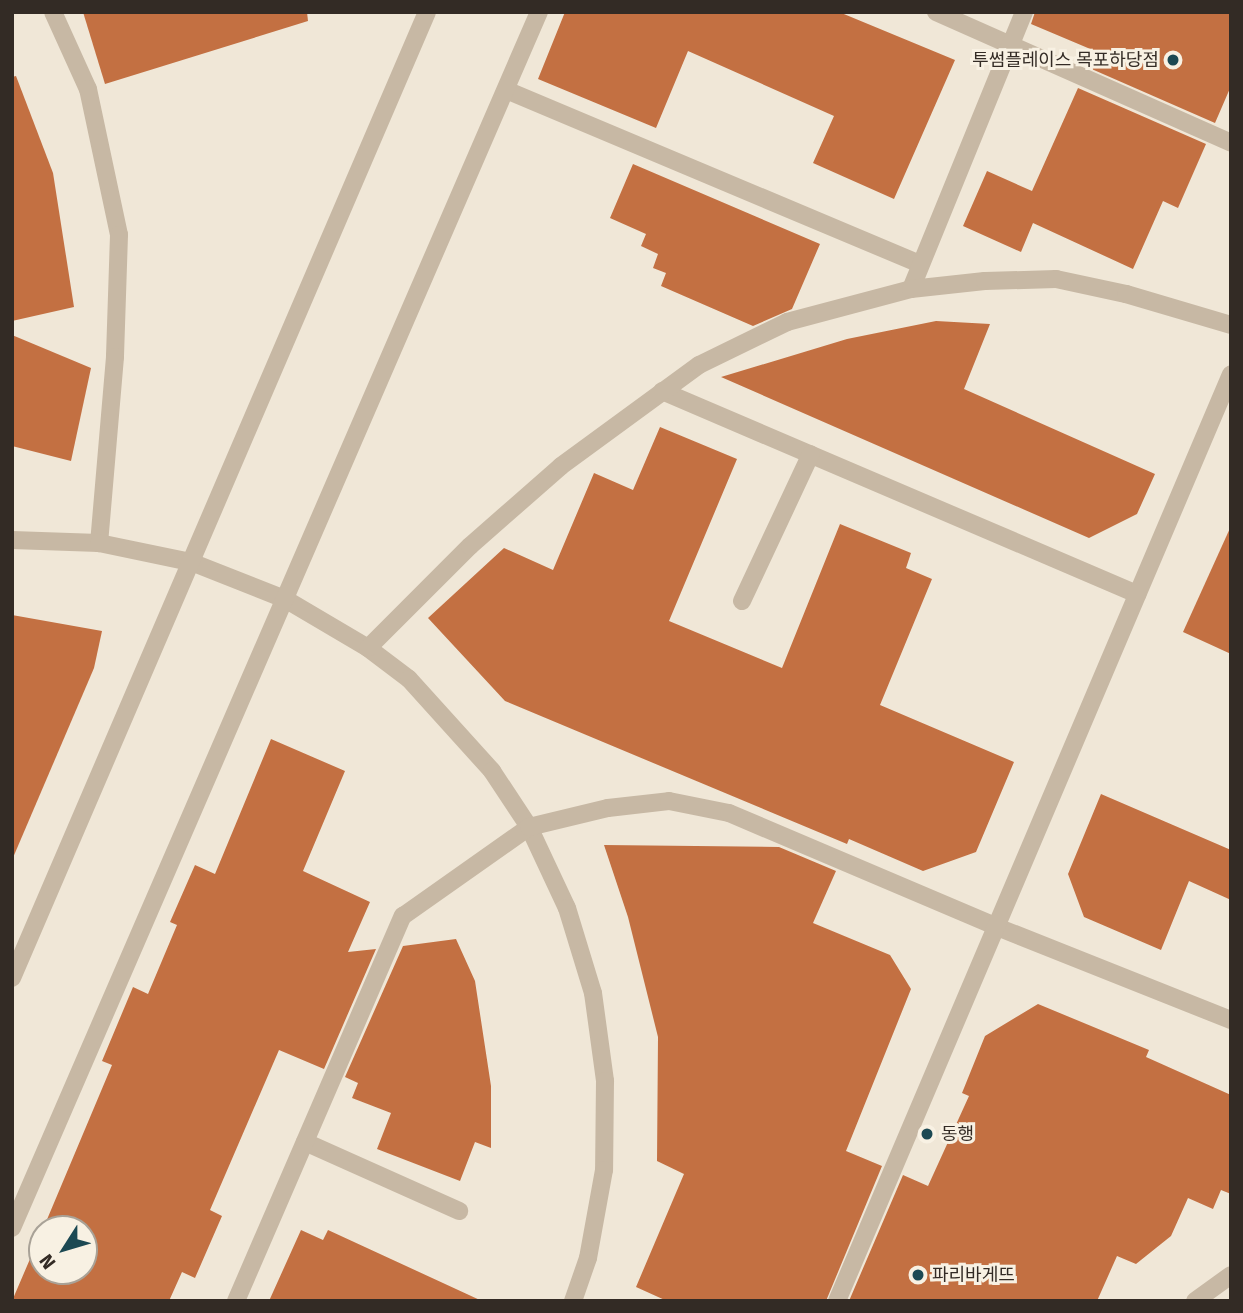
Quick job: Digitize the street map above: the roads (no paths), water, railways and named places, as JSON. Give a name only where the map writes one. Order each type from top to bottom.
[{"type":"street","points":[[53,12],[88,89],[119,235],[115,357],[99,543]]},
{"type":"street","points":[[12,978],[427,12]]},
{"type":"street","points":[[12,1228],[539,12]]},
{"type":"street","points":[[936,12],[1231,143]]},
{"type":"street","points":[[911,289],[1024,12]]},
{"type":"street","points":[[506,90],[920,264]]},
{"type":"street","points":[[368,648],[470,546],[551,474],[698,365],[787,322],[911,289],[985,281],[1056,279],[1126,294],[1231,326]]},
{"type":"street","points":[[837,1301],[1231,374]]},
{"type":"street","points":[[662,391],[1137,594]]},
{"type":"street","points":[[742,601],[811,454]]},
{"type":"street","points":[[12,540],[99,543],[191,562],[285,598],[368,648],[410,679],[492,771],[529,827],[567,908],[593,993],[605,1082],[604,1170],[588,1258],[573,1301]]},
{"type":"street","points":[[236,1301],[403,916],[529,827],[608,808],[669,801],[729,813],[997,927],[1231,1020]]},
{"type":"street","points":[[305,1142],[459,1211]]},
{"type":"street","points":[[1195,1301],[1231,1275]]},
{"type":"place","name":"투썸플레이스 목포하당점","points":[[1173,60]]},
{"type":"place","name":"동행","points":[[927,1134]]},
{"type":"place","name":"파리바게뜨","points":[[918,1275]]}]
